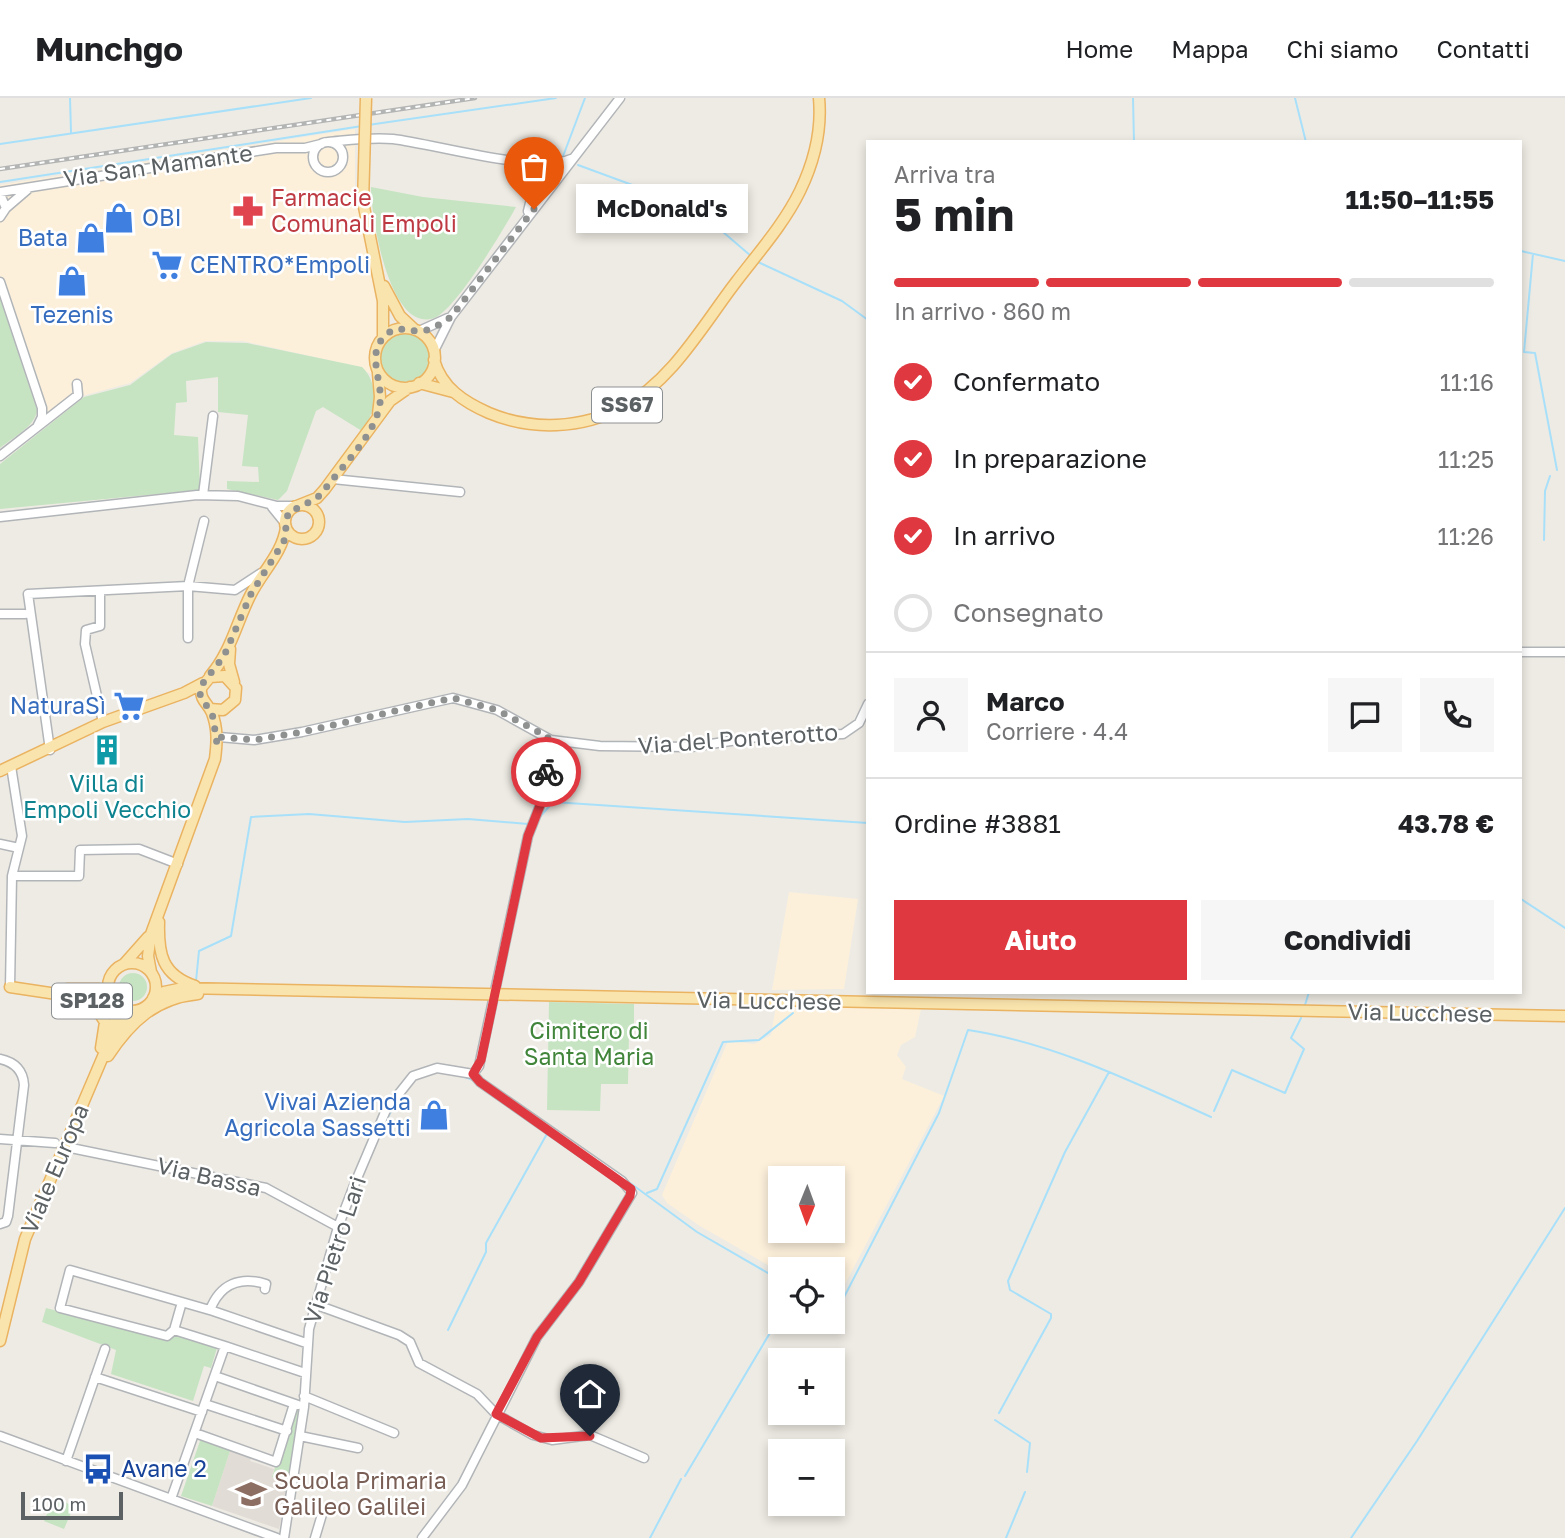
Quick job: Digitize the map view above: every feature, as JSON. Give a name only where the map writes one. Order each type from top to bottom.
[{"type":"main road","points":[[366,98],[363,202],[383,301],[383,337],[375,352],[380,397],[376,420]]},
{"type":"main road","name":"SS67","points":[[377,369],[391,384],[417,385],[454,393],[491,414],[531,424],[570,424],[612,412],[634,400],[660,379],[791,208],[808,171],[817,140],[819,98]]},
{"type":"main road","points":[[376,270],[400,316],[417,331]]},
{"type":"main road","points":[[383,337],[398,329],[417,331]]},
{"type":"main road","name":"SS67","points":[[417,331],[426,336],[440,376],[454,393]]},
{"type":"main road","points":[[153,998],[153,975],[148,956],[151,934],[209,779],[228,708],[237,694],[229,664],[232,642],[243,612],[285,537],[288,513],[296,506],[317,498],[390,401],[417,385],[431,371],[434,356]]},
{"type":"main road","points":[[277,553],[292,542],[316,533],[325,489]]},
{"type":"main road","points":[[296,506],[313,509],[319,518]]},
{"type":"main road","points":[[285,525],[292,536],[303,539]]},
{"type":"main road","points":[[218,740],[210,709],[200,694],[206,680],[232,642]]},
{"type":"main road","points":[[0,771],[50,750],[103,722],[175,697],[220,674],[234,683]]},
{"type":"main road","points":[[210,709],[228,708]]},
{"type":"main road","points":[[160,911],[158,945],[166,968],[186,983],[219,989]]},
{"type":"main road","points":[[113,1000],[110,978],[151,934]]},
{"type":"main road","name":"Via Lucchese","points":[[124,964],[142,965],[153,975],[183,988]]},
{"type":"main road","points":[[5,987],[99,989],[123,1009],[134,1011]]},
{"type":"main road","name":"SP128","points":[[5,987],[79,996],[95,1004],[105,1023],[93,1079]]},
{"type":"main road","name":"Via Lucchese","points":[[134,1011],[145,1007],[153,998],[164,992],[183,988],[1565,1016]]},
{"type":"main road","name":"SP128","points":[[93,1079],[121,1036],[144,1013],[173,998],[244,990]]},
{"type":"main road","name":"Viale Europa","points":[[0,1341],[25,1239],[110,1040],[116,1014],[113,1000]]},
{"type":"main road","name":"Viale Europa","points":[[110,1040],[134,1011]]},
{"type":"street","points":[[434,356],[451,317],[620,98]]},
{"type":"street","points":[[287,148],[304,155],[317,167],[328,172],[337,168],[357,138],[395,140],[533,162],[563,163],[574,158]]},
{"type":"street","name":"Via San Mamante","points":[[0,193],[45,183],[287,148],[312,148],[324,143],[357,138]]},
{"type":"street","points":[[317,167],[313,154],[324,143],[340,148],[342,161]]},
{"type":"street","points":[[507,159],[525,169],[535,183],[533,198],[522,224]]},
{"type":"street","points":[[533,162],[544,176],[545,194]]},
{"type":"street","points":[[0,217],[6,208],[30,188]]},
{"type":"street","points":[[0,193],[6,208]]},
{"type":"street","points":[[0,282],[42,408],[42,417],[37,427]]},
{"type":"street","points":[[417,331],[436,326],[451,317]]},
{"type":"street","points":[[0,456],[78,395],[77,384]]},
{"type":"street","points":[[203,495],[213,415]]},
{"type":"street","points":[[333,479],[460,492]]},
{"type":"street","points":[[0,517],[203,495],[238,496],[286,508],[296,506]]},
{"type":"street","points":[[263,502],[274,508],[285,525]]},
{"type":"street","points":[[188,638],[188,586],[204,521]]},
{"type":"street","points":[[226,591],[244,587],[267,567]]},
{"type":"street","points":[[50,750],[28,594],[188,586],[226,591],[238,597],[243,612]]},
{"type":"street","points":[[100,591],[100,626],[86,630],[85,644],[103,722]]},
{"type":"street","points":[[0,614],[25,614]]},
{"type":"street","points":[[1522,652],[1565,652]]},
{"type":"street","points":[[218,740],[254,740],[302,732],[453,698],[497,710],[551,740],[541,803],[528,836],[481,1060],[473,1074],[480,1082],[622,1181],[632,1193],[579,1282],[537,1337],[496,1414],[463,1485],[422,1538]]},
{"type":"street","name":"Via del Ponterotto","points":[[551,740],[600,746],[665,747],[784,735],[836,734],[855,728],[866,709]]},
{"type":"street","points":[[5,987],[5,912],[19,848],[20,814],[11,766]]},
{"type":"street","points":[[0,844],[19,848]]},
{"type":"street","points":[[12,876],[79,876],[80,850],[139,849],[178,864]]},
{"type":"street","points":[[0,1059],[16,1066],[23,1077],[17,1139],[3,1223]]},
{"type":"street","name":"Via Pietro Lari","points":[[284,1538],[304,1407],[306,1343],[338,1227],[386,1110],[405,1083],[420,1072],[437,1068],[473,1074]]},
{"type":"street","points":[[0,1139],[55,1143]]},
{"type":"street","name":"Via Bassa","points":[[71,1148],[266,1188],[338,1227]]},
{"type":"street","points":[[182,1302],[174,1329],[167,1336],[60,1308],[70,1270],[182,1302],[210,1310],[306,1343]]},
{"type":"street","points":[[210,1310],[218,1292],[234,1283],[251,1280],[266,1284],[265,1289]]},
{"type":"street","points":[[317,1305],[399,1335],[410,1342],[419,1363],[477,1394],[496,1414],[541,1438],[590,1436],[644,1458]]},
{"type":"street","points":[[174,1329],[305,1373]]},
{"type":"street","points":[[171,1499],[225,1346]]},
{"type":"street","points":[[66,1461],[105,1349]]},
{"type":"street","points":[[215,1376],[304,1407]]},
{"type":"street","points":[[95,1377],[286,1431]]},
{"type":"street","points":[[304,1396],[394,1433]]},
{"type":"street","points":[[195,1433],[276,1462],[294,1404]]},
{"type":"street","points":[[300,1436],[358,1448]]},
{"type":"street","points":[[0,1437],[265,1536],[277,1538]]},
{"type":"street","points":[[315,1538],[323,1511]]},
{"type":"shaded area","points":[[355,129],[355,189],[381,326],[368,355],[372,375],[360,368],[243,341],[205,341],[172,353],[130,383],[82,396],[44,426],[0,295],[0,185]]},
{"type":"shaded area","points":[[789,892],[858,899],[844,989],[772,990]]},
{"type":"shaded area","points":[[776,1006],[921,1009],[915,1037],[901,1045],[897,1055],[906,1067],[902,1079],[944,1096],[845,1284],[845,1257],[768,1257],[768,1265],[700,1226],[667,1203],[662,1195],[728,1041],[754,1044],[771,1035]]},
{"type":"shaded area","name":"Scuola Primaria Galileo Galilei","points":[[231,1448],[252,1455],[250,1461],[274,1469],[272,1477],[289,1483],[279,1529],[212,1506]]},
{"type":"green space","points":[[371,187],[423,197],[516,207],[454,301],[434,318],[418,318],[405,308],[394,291],[386,269],[379,245]]},
{"type":"green space","points":[[0,298],[37,410],[28,426],[0,448]]},
{"type":"green space","points":[[405,333],[422,341],[430,358],[422,375],[405,383],[388,375],[380,358],[388,341]]},
{"type":"green space","points":[[206,342],[247,343],[362,367],[374,390],[373,407],[367,424],[362,431],[323,407],[316,411],[287,491],[278,500],[227,489],[227,481],[259,482],[258,467],[242,466],[248,415],[218,412],[218,377],[186,381],[187,402],[176,403],[174,435],[198,437],[200,490],[0,509],[0,464],[84,397],[130,385],[172,354]]},
{"type":"green space","points":[[133,973],[143,977],[147,987],[143,997],[133,1001],[123,997],[119,987],[123,977]]},
{"type":"green space","name":"Cimitero di Santa Maria","points":[[549,1002],[634,1004],[634,1032],[629,1033],[628,1084],[601,1084],[600,1111],[547,1110]]},
{"type":"green space","points":[[46,1308],[167,1340],[174,1335],[217,1348],[211,1368],[204,1366],[193,1401],[111,1374],[116,1350],[42,1322]]},
{"type":"green space","points":[[294,1408],[299,1410],[289,1483],[272,1477]]},
{"type":"green space","points":[[201,1438],[231,1448],[212,1506],[181,1496]]},
{"type":"green space","points":[[54,1498],[74,1506],[64,1529],[44,1521]]},
{"type":"waterway","points":[[70,98],[71,132]]},
{"type":"waterway","points":[[0,144],[311,98]]},
{"type":"waterway","points":[[368,125],[556,98]]},
{"type":"waterway","points":[[562,159],[585,98]]},
{"type":"waterway","points":[[1133,98],[1134,140]]},
{"type":"waterway","points":[[1295,98],[1306,140]]},
{"type":"waterway","points":[[0,182],[362,126]]},
{"type":"waterway","points":[[578,165],[684,204],[702,214],[751,256]]},
{"type":"waterway","points":[[1522,251],[1565,261]]},
{"type":"waterway","points":[[1533,254],[1524,352],[1535,353],[1557,470]]},
{"type":"waterway","points":[[758,262],[842,301],[866,319]]},
{"type":"waterway","points":[[1544,540],[1545,491],[1550,476]]},
{"type":"waterway","points":[[539,818],[553,802],[866,823]]},
{"type":"waterway","points":[[196,981],[199,951],[231,936],[251,817],[309,814],[405,822],[468,819],[528,824]]},
{"type":"waterway","points":[[1522,900],[1565,928]]},
{"type":"waterway","points":[[1305,1005],[1308,994]]},
{"type":"waterway","points":[[647,1193],[657,1189],[723,1042],[759,1040],[793,1013]]},
{"type":"waterway","points":[[1214,1111],[1232,1070],[1285,1093],[1304,1049],[1291,1038],[1301,1018]]},
{"type":"waterway","points":[[845,1295],[939,1113],[968,1030],[1000,1036],[1062,1054],[1211,1117]]},
{"type":"waterway","points":[[999,1413],[1051,1318],[1051,1314],[1010,1290],[1008,1281],[1065,1152],[1109,1072]]},
{"type":"waterway","points":[[462,1076],[473,1080]]},
{"type":"waterway","points":[[385,1122],[393,1108]]},
{"type":"waterway","points":[[448,1330],[486,1252],[486,1243],[548,1132]]},
{"type":"waterway","points":[[626,1180],[697,1232],[768,1273]]},
{"type":"waterway","points":[[1351,1538],[1417,1441],[1565,1208]]},
{"type":"waterway","points":[[685,1476],[769,1334]]},
{"type":"waterway","points":[[995,1420],[1030,1443],[1027,1472]]},
{"type":"waterway","points":[[650,1538],[681,1479]]},
{"type":"waterway","points":[[1006,1538],[1025,1492]]},
{"type":"railway","points":[[0,169],[475,98]]},
{"type":"way so far","points":[[534,209],[451,317],[436,326],[419,331],[398,329],[383,337],[378,344],[375,361],[380,403],[376,420],[317,498],[296,506],[288,513],[284,541],[251,594],[232,642],[217,669],[203,683],[200,694],[213,717],[217,744],[219,737],[254,740],[398,713],[441,699],[464,699],[497,710],[548,737],[551,740],[546,772]]},
{"type":"place","name":"McDonald's","points":[[534,209]]},
{"type":"place","name":"Farmacie Comunali Empoli","points":[[248,211]]},
{"type":"place","name":"OBI","points":[[119,218]]},
{"type":"place","name":"Bata","points":[[91,238]]},
{"type":"place","name":"CENTRO*Empoli","points":[[167,265]]},
{"type":"place","name":"Tezenis","points":[[72,281]]},
{"type":"place","name":"NaturaSì","points":[[129,706]]},
{"type":"place","name":"Villa di Empoli Vecchio","points":[[107,750]]},
{"type":"place","name":"Vivai Azienda Agricola Sassetti","points":[[434,1115]]},
{"type":"place","name":"Avane 2","points":[[98,1469]]},
{"type":"place","name":"Scuola Primaria Galileo Galilei","points":[[251,1494]]},
{"type":"route","points":[[546,772],[541,803],[528,836],[481,1060],[473,1074],[480,1082],[631,1189],[632,1193],[579,1282],[537,1337],[496,1414],[541,1438],[552,1440],[590,1436]]}]
